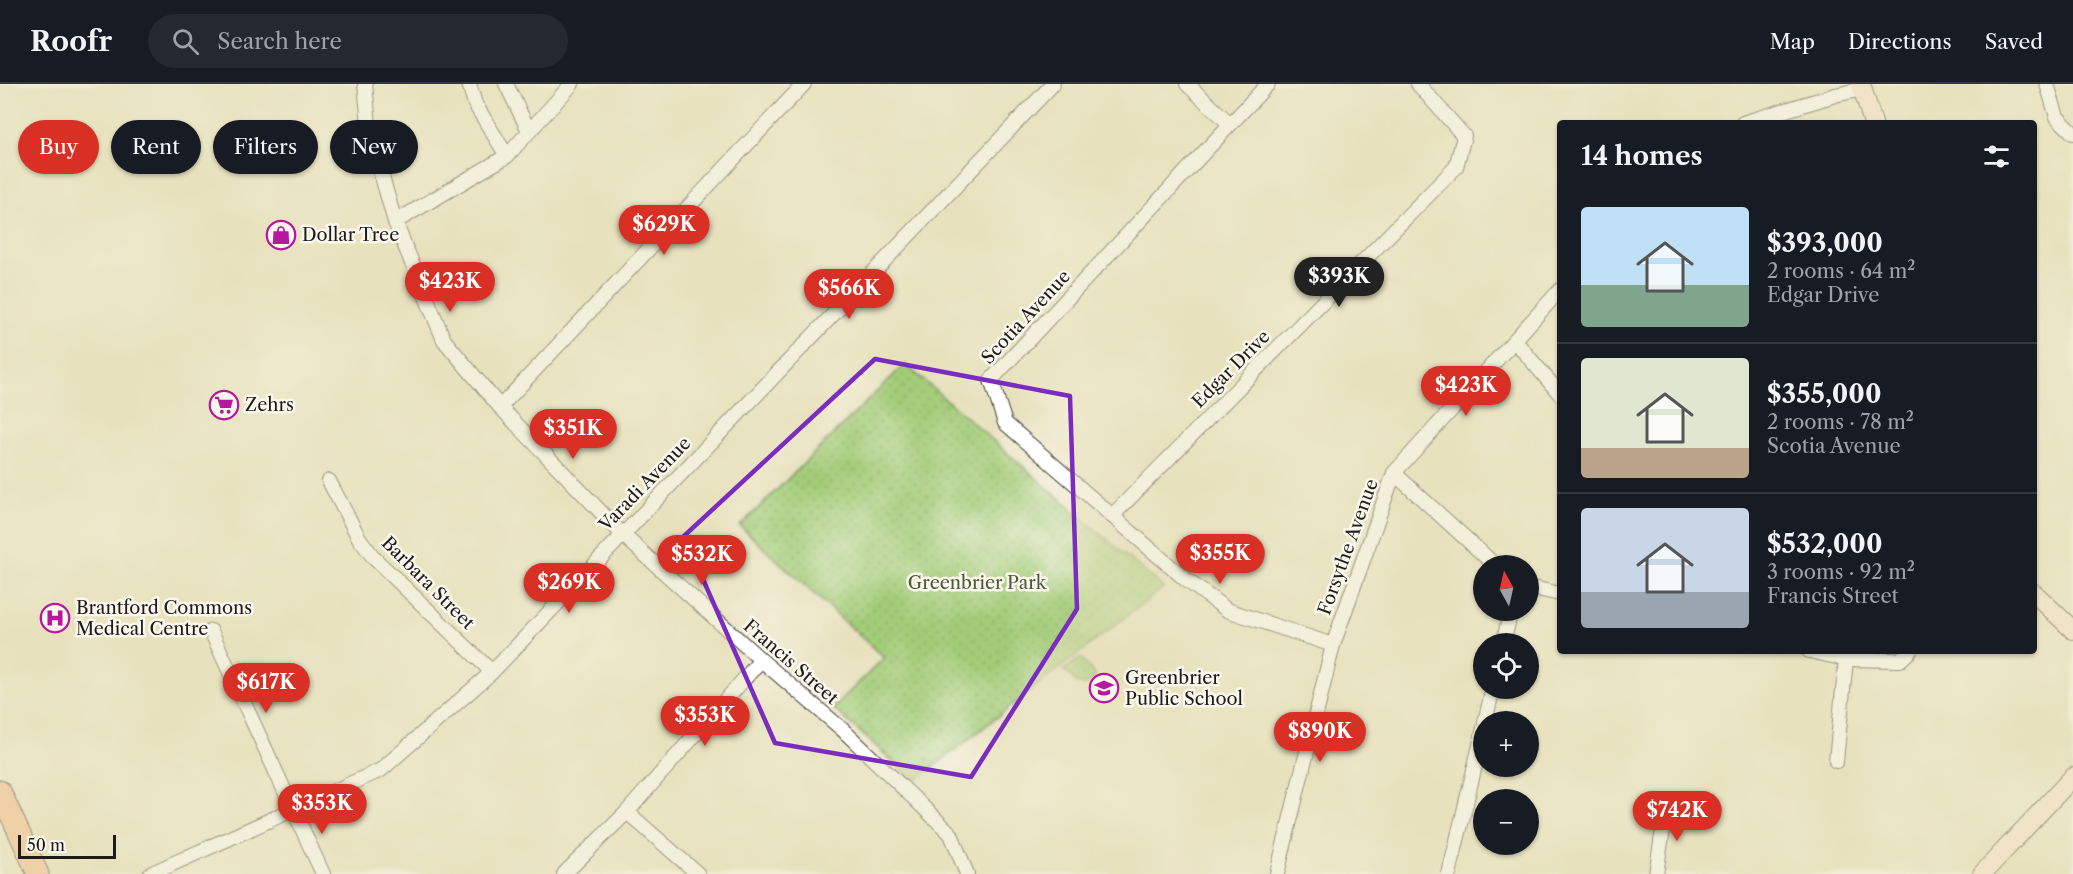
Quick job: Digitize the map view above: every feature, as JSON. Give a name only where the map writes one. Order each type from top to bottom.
[{"type":"main road","points":[[1862,87],[1872,120]]},
{"type":"main road","points":[[2037,596],[2073,630]]},
{"type":"main road","points":[[1982,874],[2073,777]]},
{"type":"main road","points":[[0,791],[38,874]]},
{"type":"street","name":"Francis Street","points":[[364,84],[370,135],[395,222],[444,340],[500,407],[622,534],[760,660],[843,730],[951,834],[967,874]]},
{"type":"street","points":[[468,84],[475,104],[507,156]]},
{"type":"street","points":[[506,84],[529,131]]},
{"type":"street","points":[[395,222],[507,156],[572,84]]},
{"type":"street","points":[[500,407],[804,84]]},
{"type":"street","name":"Varadi Avenue","points":[[150,874],[381,770],[492,672],[1053,84]]},
{"type":"street","points":[[1186,84],[1230,124]]},
{"type":"street","name":"Scotia Avenue","points":[[1268,84],[992,380],[1005,423],[1185,579],[1227,610],[1332,645]]},
{"type":"street","name":"Edgar Drive","points":[[1112,516],[1456,167],[1464,136],[1418,84]]},
{"type":"street","points":[[2047,84],[2057,117],[2073,133]]},
{"type":"street","points":[[1753,120],[1862,87]]},
{"type":"street","name":"Forsythe Avenue","points":[[1277,874],[1332,645],[1394,472],[1557,293]]},
{"type":"street","points":[[1515,340],[1557,390]]},
{"type":"street","points":[[1394,472],[1484,555]]},
{"type":"street","name":"Barbara Street","points":[[329,481],[359,538],[374,558],[492,672]]},
{"type":"street","points":[[1539,589],[1557,593]]},
{"type":"street","points":[[211,631],[323,874]]},
{"type":"street","points":[[1823,654],[1846,659],[1900,660],[1907,654]]},
{"type":"street","points":[[1836,761],[1846,659]]},
{"type":"street","points":[[564,874],[627,812],[760,660]]},
{"type":"street","points":[[1449,874],[1473,774]]},
{"type":"street","points":[[1656,874],[1667,804]]},
{"type":"street","points":[[627,812],[698,874]]},
{"type":"highlighted area","points":[[875,359],[1070,396],[1077,609],[971,777],[775,743],[684,536]]},
{"type":"green space","name":"Greenbrier Park","points":[[905,364],[1163,588],[915,781],[833,708],[884,658],[740,526]]},
{"type":"green space","points":[[1081,658],[1096,677],[1086,685],[1078,684],[1064,670]]},
{"type":"place","name":"Dollar Tree","points":[[281,235]]},
{"type":"place","name":"Zehrs","points":[[224,405]]},
{"type":"place","name":"Brantford Commons Medical Centre","points":[[55,618]]},
{"type":"place","name":"Greenbrier Public School","points":[[1104,688]]}]
